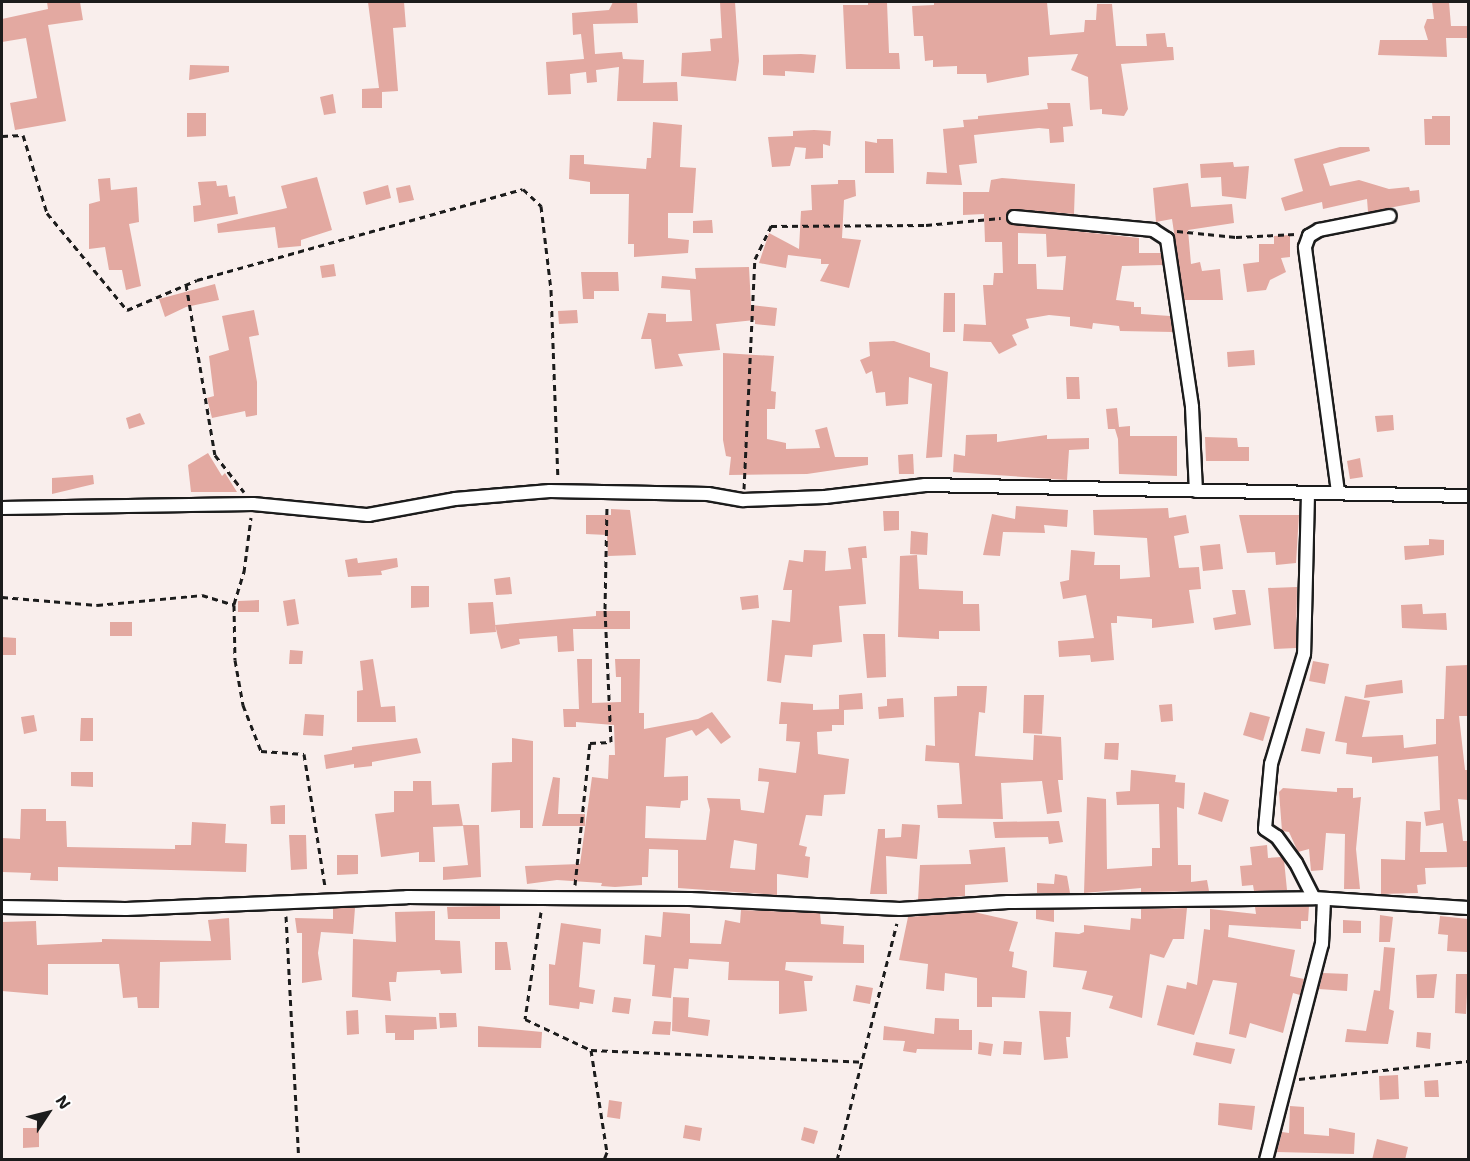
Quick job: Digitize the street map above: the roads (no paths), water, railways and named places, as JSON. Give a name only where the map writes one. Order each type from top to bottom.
[{"type":"street","points":[[1338,492],[1305,247],[1309,236],[1319,230],[1390,216]]},
{"type":"street","points":[[1014,217],[1153,230],[1167,239],[1183,333],[1192,407],[1196,491]]},
{"type":"street","points":[[2,508],[253,504],[368,514],[455,499],[558,492],[708,494],[743,500],[825,497],[925,485],[1468,496]]},
{"type":"street","points":[[1266,1160],[1322,944],[1319,899],[1277,837],[1265,829],[1271,764],[1304,654],[1308,494]]},
{"type":"street","points":[[2,907],[126,909],[327,901],[690,898],[900,909],[1008,902],[1319,899],[1468,908]]}]
